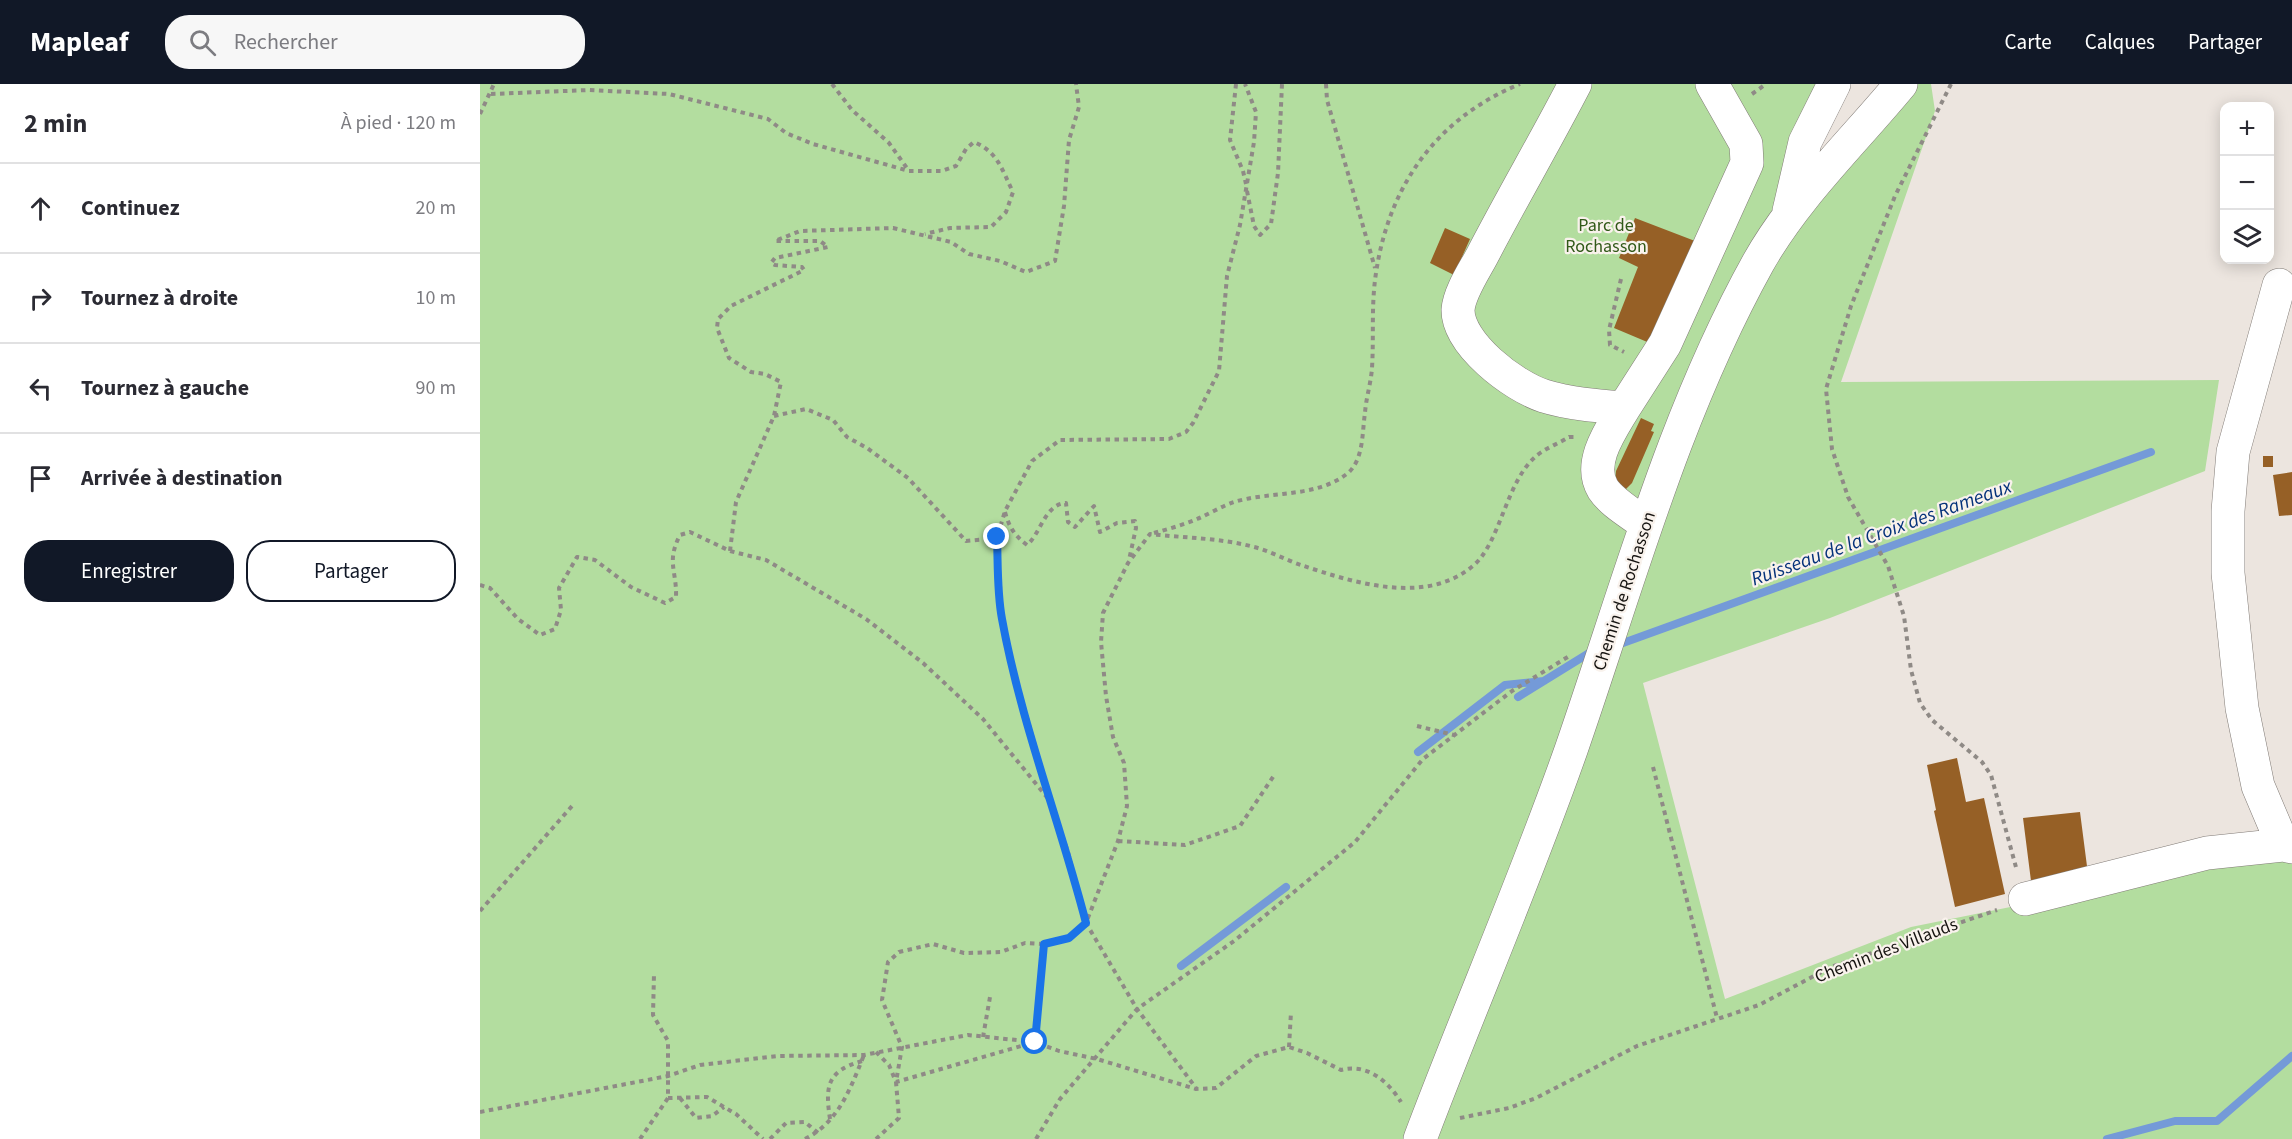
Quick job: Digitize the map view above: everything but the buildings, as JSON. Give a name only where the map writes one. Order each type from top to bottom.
[{"type":"street","points":[[1575,84],[1473,272],[1458,307],[1459,322],[1475,350],[1510,376],[1542,395],[1591,405],[1624,408]]},
{"type":"street","points":[[1646,525],[1602,488],[1597,464],[1607,436],[1665,344],[1747,163],[1746,144],[1712,84]]},
{"type":"street","points":[[1788,216],[1805,142],[1834,84]]},
{"type":"street","name":"Chemin de Rochasson","points":[[1424,1129],[1566,763],[1661,478],[1709,361],[1758,262],[1788,216],[1901,84]]},
{"type":"street","points":[[2025,899],[2207,853],[2287,846],[2258,786],[2242,708],[2228,573],[2228,511],[2233,452],[2279,285]]},
{"type":"path","points":[[480,114],[494,84]]},
{"type":"path","points":[[832,84],[852,110],[889,143],[909,171]]},
{"type":"path","points":[[730,550],[736,502],[774,416],[781,382],[765,374],[751,372],[729,358],[717,328],[718,319],[731,306],[804,270],[802,267],[775,266],[771,263],[775,258],[828,247],[820,241],[775,241],[800,231],[856,227],[892,228],[951,242],[969,254],[1000,261],[1026,272],[1055,261],[1064,206],[1069,140],[1079,107],[1076,84]]},
{"type":"path","points":[[1236,84],[1230,141],[1244,171],[1254,226],[1260,235],[1271,224],[1278,173],[1282,84]]},
{"type":"path","points":[[1196,1089],[1137,1009],[1086,923],[1068,852],[1050,801],[1017,683],[1002,617],[997,537],[1005,511],[1032,461],[1060,440],[1169,439],[1186,432],[1193,423],[1219,370],[1227,276],[1240,225],[1256,112],[1245,84]]},
{"type":"path","points":[[1326,84],[1327,100],[1376,272]]},
{"type":"path","points":[[1500,84],[1506,90]]},
{"type":"path","points":[[876,1139],[899,1118],[896,1082],[902,1047],[882,1000],[888,962],[899,952],[933,944],[963,952],[1001,952],[1025,943],[1044,944],[1069,938],[1086,923],[1118,841],[1127,806],[1124,763],[1113,736],[1101,642],[1103,613],[1128,563],[1150,534],[1195,520],[1235,502],[1269,498],[1331,483],[1350,471],[1363,443],[1372,370],[1372,305],[1376,272],[1388,220],[1432,142],[1464,113],[1520,84]]},
{"type":"path","points":[[1951,84],[1895,196],[1851,306],[1826,389],[1832,449],[1848,497],[1888,566],[1905,616],[1911,670],[1920,703],[1932,720],[1982,762],[1991,775],[2025,899]]},
{"type":"path","points":[[491,94],[589,90],[669,94],[768,119],[786,133],[813,144],[909,171],[942,171],[956,166],[966,149],[974,142],[988,148],[998,160],[1012,192],[1006,212],[991,227],[950,228],[924,234]]},
{"type":"path","points":[[1610,345],[1609,330],[1621,279]]},
{"type":"path","points":[[774,416],[806,409],[833,420],[847,437],[867,448],[908,478],[966,541],[997,537]]},
{"type":"path","points":[[1150,534],[1254,547],[1346,578],[1384,587],[1424,588],[1456,580],[1477,563],[1516,483],[1534,458],[1569,438],[1607,436]]},
{"type":"path","points":[[1005,511],[1008,525],[1017,538],[1027,545],[1035,538],[1053,507],[1059,503],[1066,503],[1068,522],[1075,527],[1094,506],[1100,532],[1117,523],[1135,521],[1136,528],[1128,563]]},
{"type":"path","points":[[480,585],[490,588],[518,619],[540,634],[555,629],[561,610],[559,588],[577,558],[595,560],[631,587],[665,603],[676,597],[671,557],[680,535],[690,532],[730,550],[766,560],[866,619],[923,663],[983,719],[1050,801]]},
{"type":"path","points":[[1036,1139],[1060,1099],[1097,1059],[1137,1009],[1234,941],[1355,842],[1423,759],[1512,691],[1611,630]]},
{"type":"path","points":[[1417,726],[1455,735]]},
{"type":"path","points":[[1653,767],[1716,1018]]},
{"type":"path","points":[[1118,841],[1185,845],[1240,826],[1275,774]]},
{"type":"path","points":[[480,911],[572,806]]},
{"type":"path","name":"Chemin des Villauds","points":[[1424,1129],[1450,1120],[1509,1108],[1536,1098],[1636,1046],[1759,1005],[1830,967],[2025,899]]},
{"type":"path","points":[[1035,1042],[1044,944]]},
{"type":"path","points":[[640,1139],[668,1098],[668,1041],[652,1015],[654,974]]},
{"type":"path","points":[[983,1037],[990,997]]},
{"type":"path","points":[[1289,1047],[1291,1012]]},
{"type":"path","points":[[480,1112],[668,1076],[700,1065],[766,1058],[864,1055],[968,1035],[1035,1042],[1059,1052],[1097,1059],[1196,1089],[1216,1088],[1256,1056],[1289,1047],[1341,1070],[1355,1066],[1377,1075],[1393,1089],[1417,1123],[1424,1129]]},
{"type":"path","points":[[896,1082],[1035,1042]]},
{"type":"path","points":[[876,1052],[889,1065],[896,1082]]},
{"type":"path","points":[[806,1139],[818,1133],[842,1107],[864,1055]]},
{"type":"path","points":[[830,1119],[826,1097],[831,1080],[843,1066],[862,1061]]},
{"type":"path","points":[[668,1098],[707,1097],[736,1114],[763,1139]]},
{"type":"path","points":[[680,1098],[696,1118],[712,1116],[724,1107]]},
{"type":"path","points":[[770,1139],[786,1123],[805,1122],[818,1133]]},
{"type":"green space","name":"Parc de Rochasson","points":[[480,84],[1834,84],[1788,214],[1901,84],[1931,84],[1935,111],[1841,382],[2219,380],[2205,471],[1830,618],[1643,683],[1725,999],[1911,927],[2292,850],[2292,1139],[480,1139]]},
{"type":"waterway","name":"Ruisseau de la Croix des Rameaux","points":[[1623,643],[2151,452]]},
{"type":"waterway","name":"Ruisseau de la Croix des Rameaux","points":[[1518,697],[1594,650]]},
{"type":"waterway","points":[[1418,752],[1505,685],[1544,681]]},
{"type":"waterway","points":[[1181,966],[1286,887]]},
{"type":"waterway","points":[[2107,1139],[2175,1121],[2217,1121],[2292,1056]]},
{"type":"route","points":[[997,537],[1002,617],[1009,653],[1050,801],[1068,852],[1086,923],[1069,938],[1044,944],[1035,1042]]}]
